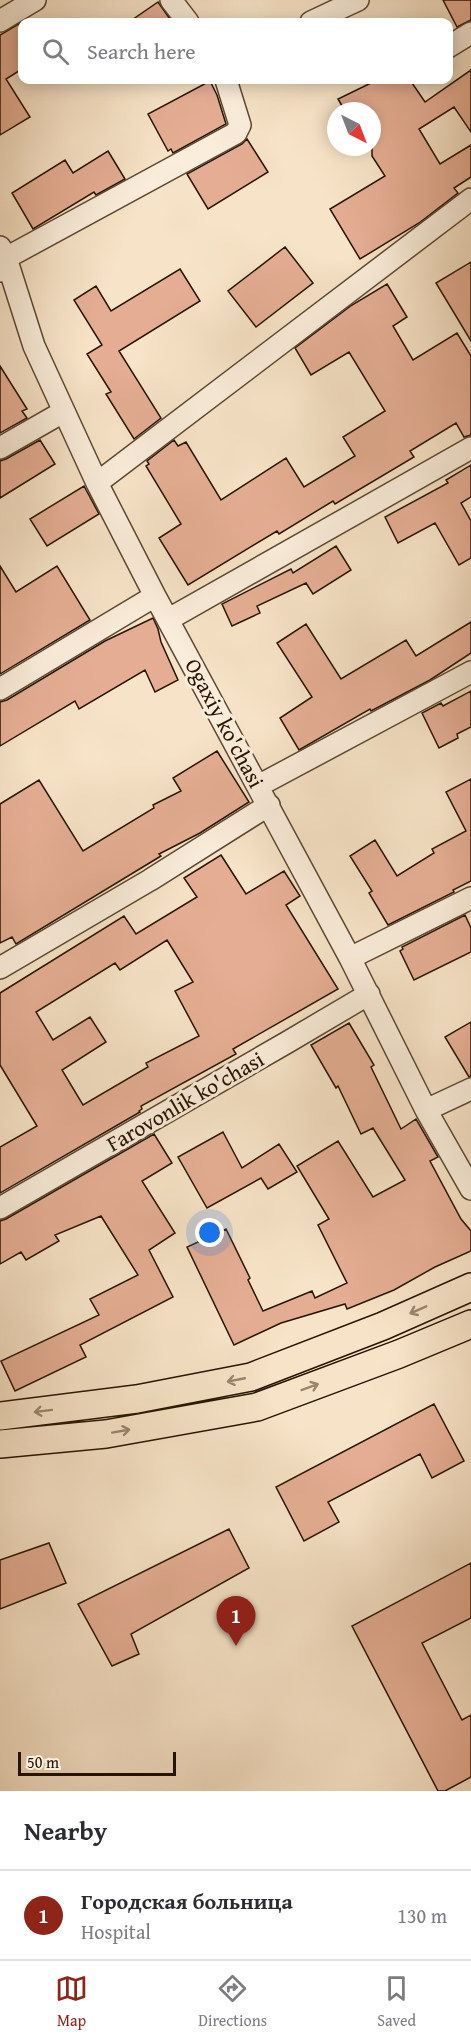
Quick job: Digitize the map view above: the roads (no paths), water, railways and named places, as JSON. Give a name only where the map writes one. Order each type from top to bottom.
[{"type":"main road","points":[[0,1416],[136,1399],[251,1377],[383,1326],[471,1287]]},
{"type":"main road","points":[[0,1444],[106,1434],[257,1407],[399,1354],[471,1324]]},
{"type":"street","points":[[0,21],[35,0]]},
{"type":"street","points":[[171,0],[185,18]]},
{"type":"street","points":[[320,18],[358,0]]},
{"type":"street","points":[[453,44],[471,33]]},
{"type":"street","points":[[2,259],[237,133],[240,125],[227,84]]},
{"type":"street","points":[[97,483],[471,198]]},
{"type":"street","name":"Ogaxiy ko'chasi","points":[[2,259],[34,346],[97,483],[155,596],[351,958],[426,1110],[471,1189]]},
{"type":"street","points":[[0,448],[63,412]]},
{"type":"street","points":[[169,620],[471,448]]},
{"type":"street","points":[[0,689],[155,596]]},
{"type":"street","points":[[258,786],[471,672]]},
{"type":"street","points":[[0,968],[150,880],[269,805]]},
{"type":"street","points":[[351,958],[471,898]]},
{"type":"street","name":"Farovonlik ko'chasi","points":[[0,1208],[369,994]]},
{"type":"street","points":[[426,1110],[471,1089]]},
{"type":"place","name":"Городская больница","points":[[236,1646]]}]
